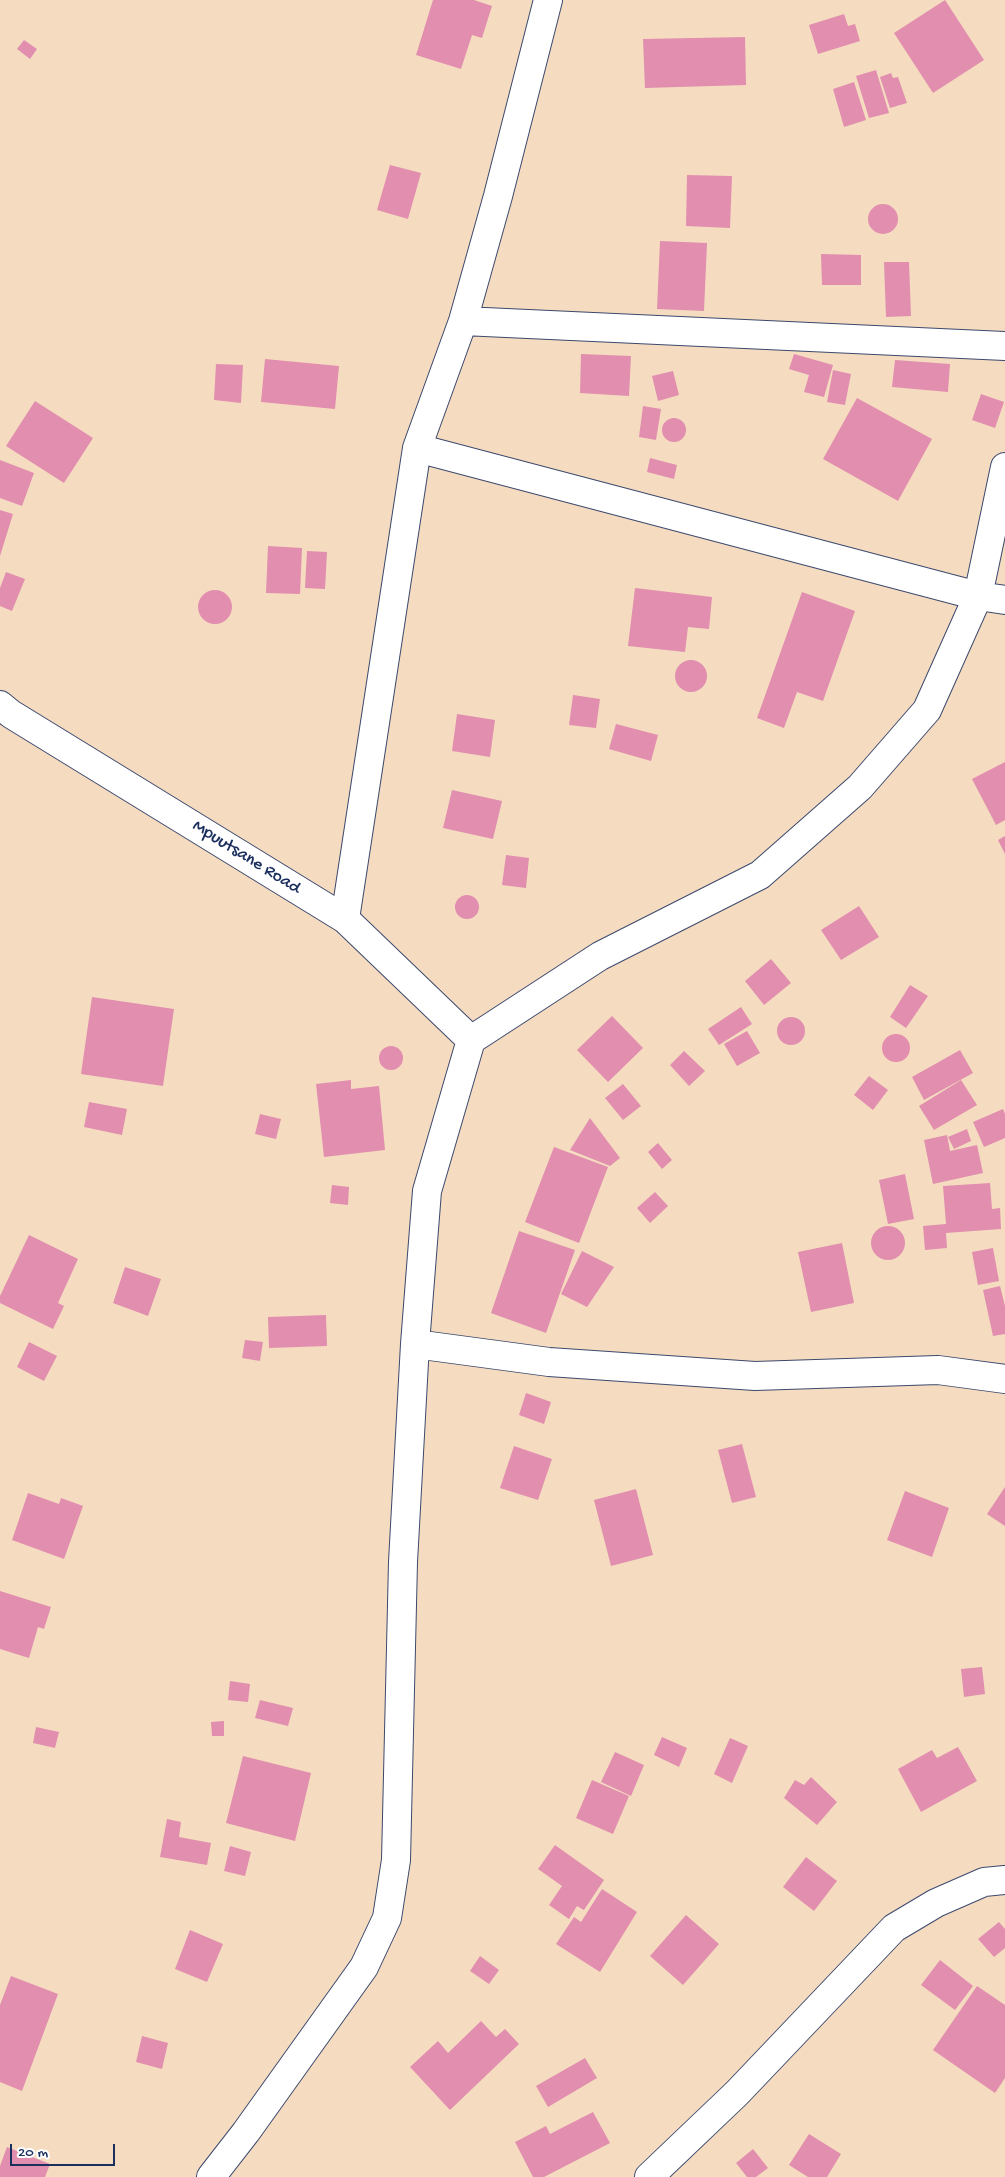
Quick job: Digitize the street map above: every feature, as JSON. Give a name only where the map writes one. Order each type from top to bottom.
[{"type":"street","points":[[345,919],[417,448],[462,321],[498,196],[548,0]]},
{"type":"street","points":[[462,321],[1005,346]]},
{"type":"street","points":[[417,448],[978,596],[1005,600]]},
{"type":"street","points":[[211,2177],[246,2132],[364,1967],[387,1918],[396,1860],[403,1562],[415,1344],[427,1192],[471,1040],[600,956],[760,875],[860,787],[927,710],[978,596],[1005,467]]},
{"type":"street","name":"Mpuutsane Road","points":[[0,705],[11,714],[345,919],[471,1040]]},
{"type":"street","points":[[415,1344],[549,1362],[755,1376],[938,1370],[1005,1379]]},
{"type":"street","points":[[649,2177],[737,2093],[894,1928],[936,1903],[984,1882],[1005,1880]]},
{"type":"building","points":[[433,0],[474,0],[492,6],[482,38],[472,35],[461,69],[416,55]]},
{"type":"building","points":[[945,0],[984,60],[933,93],[894,33]]},
{"type":"building","points":[[844,14],[848,26],[855,24],[860,41],[818,54],[809,25]]},
{"type":"building","points":[[745,37],[746,85],[645,88],[643,39]]},
{"type":"building","points":[[24,40],[37,49],[30,59],[17,49]]},
{"type":"building","points":[[876,70],[889,113],[869,118],[856,76]]},
{"type":"building","points":[[891,73],[893,78],[898,77],[907,103],[890,108],[880,77]]},
{"type":"building","points":[[854,82],[866,120],[844,127],[833,89]]},
{"type":"building","points":[[390,165],[421,173],[408,219],[377,210]]},
{"type":"building","points":[[687,175],[732,176],[730,228],[686,226]]},
{"type":"building","points":[[883,204],[894,208],[898,219],[894,230],[883,234],[872,230],[868,219],[872,208]]},
{"type":"building","points":[[660,241],[707,243],[704,311],[657,309]]},
{"type":"building","points":[[821,254],[861,255],[861,285],[822,285]]},
{"type":"building","points":[[884,262],[909,262],[911,316],[886,317]]},
{"type":"building","points":[[581,354],[631,356],[629,396],[580,393]]},
{"type":"building","points":[[794,354],[833,365],[824,397],[804,392],[809,375],[789,369]]},
{"type":"building","points":[[265,359],[339,366],[335,409],[261,402]]},
{"type":"building","points":[[895,360],[950,364],[948,392],[892,387]]},
{"type":"building","points":[[216,364],[243,365],[241,403],[214,400]]},
{"type":"building","points":[[833,370],[851,374],[845,405],[827,402]]},
{"type":"building","points":[[673,371],[679,395],[658,401],[652,376]]},
{"type":"building","points":[[981,394],[1004,402],[995,428],[972,420]]},
{"type":"building","points":[[857,398],[932,439],[898,501],[823,459]]},
{"type":"building","points":[[35,401],[93,438],[64,483],[6,446]]},
{"type":"building","points":[[643,406],[661,409],[656,440],[639,437]]},
{"type":"building","points":[[674,418],[682,422],[686,430],[682,438],[674,442],[666,438],[662,430],[666,422]]},
{"type":"building","points":[[650,458],[677,465],[674,479],[647,472]]},
{"type":"building","points":[[0,460],[34,473],[22,506],[0,498]]},
{"type":"building","points":[[0,510],[13,514],[0,556]]},
{"type":"building","points":[[268,546],[302,548],[300,594],[266,593]]},
{"type":"building","points":[[307,551],[327,552],[325,589],[305,588]]},
{"type":"building","points":[[6,572],[25,579],[12,611],[0,606],[0,588]]},
{"type":"building","points":[[635,588],[712,597],[709,629],[688,627],[685,652],[628,646]]},
{"type":"building","points":[[215,590],[227,595],[232,607],[227,619],[215,624],[203,619],[198,607],[203,595]]},
{"type":"building","points":[[802,592],[855,611],[823,701],[797,692],[784,728],[757,718]]},
{"type":"building","points":[[691,660],[697,661],[702,665],[706,670],[706,682],[702,687],[697,691],[691,692],[685,691],[680,687],[676,682],[675,676],[676,670],[680,665],[685,661]]},
{"type":"building","points":[[573,695],[600,699],[596,728],[569,725]]},
{"type":"building","points":[[457,714],[495,720],[490,757],[452,751]]},
{"type":"building","points":[[616,724],[658,735],[651,761],[609,749]]},
{"type":"building","points":[[1005,762],[1005,820],[996,825],[972,779]]},
{"type":"building","points":[[452,790],[502,801],[493,839],[443,828]]},
{"type":"building","points":[[1005,836],[1005,854],[998,840]]},
{"type":"building","points":[[506,855],[529,858],[526,888],[502,885]]},
{"type":"building","points":[[467,895],[476,898],[479,907],[476,916],[467,919],[458,916],[455,907],[458,898]]},
{"type":"building","points":[[859,906],[879,937],[841,960],[821,930]]},
{"type":"building","points":[[771,959],[791,983],[764,1005],[745,981]]},
{"type":"building","points":[[910,985],[928,996],[906,1028],[890,1017]]},
{"type":"building","points":[[92,997],[174,1009],[163,1086],[81,1074]]},
{"type":"building","points":[[741,1007],[752,1024],[719,1045],[708,1029]]},
{"type":"building","points":[[612,1016],[643,1048],[608,1082],[577,1050]]},
{"type":"building","points":[[791,1017],[801,1021],[805,1031],[801,1041],[791,1045],[781,1041],[777,1031],[781,1021]]},
{"type":"building","points":[[747,1031],[760,1053],[737,1066],[724,1044]]},
{"type":"building","points":[[896,1034],[906,1038],[910,1048],[906,1058],[896,1062],[886,1058],[882,1048],[886,1038]]},
{"type":"building","points":[[391,1046],[399,1050],[403,1058],[399,1066],[391,1070],[383,1066],[379,1058],[383,1050]]},
{"type":"building","points":[[960,1050],[973,1073],[924,1100],[912,1077]]},
{"type":"building","points":[[684,1051],[705,1071],[689,1086],[670,1065]]},
{"type":"building","points":[[869,1076],[888,1090],[873,1110],[854,1095]]},
{"type":"building","points":[[351,1080],[351,1089],[379,1086],[385,1150],[324,1157],[316,1084]]},
{"type":"building","points":[[961,1080],[977,1105],[934,1130],[919,1106]]},
{"type":"building","points":[[623,1084],[641,1106],[623,1120],[605,1098]]},
{"type":"building","points":[[89,1102],[127,1109],[122,1135],[84,1127]]},
{"type":"building","points":[[1003,1109],[1005,1114],[1005,1138],[984,1147],[973,1122]]},
{"type":"building","points":[[260,1114],[281,1119],[276,1139],[255,1134]]},
{"type":"building","points":[[590,1118],[620,1158],[610,1166],[570,1150]]},
{"type":"building","points":[[967,1129],[971,1141],[954,1149],[948,1137]]},
{"type":"building","points":[[947,1135],[950,1151],[977,1145],[983,1173],[933,1184],[924,1140]]},
{"type":"building","points":[[658,1143],[672,1160],[662,1169],[648,1152]]},
{"type":"building","points":[[554,1147],[608,1167],[579,1243],[525,1222]]},
{"type":"building","points":[[905,1174],[914,1219],[888,1224],[879,1180]]},
{"type":"building","points":[[990,1183],[992,1209],[1000,1208],[1001,1229],[946,1233],[947,1248],[925,1250],[923,1226],[946,1224],[943,1186]]},
{"type":"building","points":[[332,1185],[349,1187],[348,1205],[330,1203]]},
{"type":"building","points":[[655,1192],[668,1206],[650,1223],[637,1208]]},
{"type":"building","points":[[888,1226],[900,1231],[905,1243],[900,1255],[888,1260],[876,1255],[871,1243],[876,1231]]},
{"type":"building","points":[[519,1231],[575,1250],[546,1333],[491,1313]]},
{"type":"building","points":[[29,1235],[78,1259],[58,1303],[64,1306],[53,1329],[0,1303],[0,1296]]},
{"type":"building","points":[[842,1243],[854,1303],[811,1312],[798,1252]]},
{"type":"building","points":[[993,1248],[999,1281],[978,1285],[972,1252]]},
{"type":"building","points":[[582,1251],[614,1267],[587,1307],[561,1294]]},
{"type":"building","points":[[125,1267],[161,1279],[148,1316],[113,1303]]},
{"type":"building","points":[[1000,1286],[1005,1306],[1005,1334],[993,1336],[983,1290]]},
{"type":"building","points":[[326,1315],[327,1346],[269,1348],[268,1317]]},
{"type":"building","points":[[245,1340],[263,1342],[260,1361],[242,1358]]},
{"type":"building","points":[[29,1342],[57,1356],[44,1381],[17,1367]]},
{"type":"building","points":[[526,1393],[551,1402],[544,1424],[519,1415]]},
{"type":"building","points":[[742,1444],[756,1497],[732,1503],[718,1450]]},
{"type":"building","points":[[514,1446],[552,1459],[538,1500],[500,1488]]},
{"type":"building","points":[[1005,1487],[1005,1526],[987,1514]]},
{"type":"building","points":[[636,1489],[653,1555],[611,1566],[594,1500]]},
{"type":"building","points":[[905,1491],[949,1508],[932,1557],[887,1540]]},
{"type":"building","points":[[28,1493],[59,1504],[61,1498],[83,1506],[64,1559],[12,1540]]},
{"type":"building","points":[[0,1591],[51,1607],[44,1629],[38,1627],[29,1658],[0,1649]]},
{"type":"building","points":[[982,1667],[985,1694],[964,1697],[961,1669]]},
{"type":"building","points":[[230,1681],[250,1684],[248,1702],[228,1700]]},
{"type":"building","points":[[260,1700],[293,1708],[288,1726],[255,1718]]},
{"type":"building","points":[[224,1721],[224,1736],[212,1736],[211,1722]]},
{"type":"building","points":[[36,1727],[59,1732],[55,1748],[33,1743]]},
{"type":"building","points":[[662,1737],[687,1748],[679,1767],[654,1755]]},
{"type":"building","points":[[730,1738],[748,1746],[732,1783],[714,1774]]},
{"type":"building","points":[[958,1747],[977,1781],[921,1812],[898,1769],[932,1750],[937,1758]]},
{"type":"building","points":[[615,1752],[644,1765],[631,1796],[601,1782]]},
{"type":"building","points":[[243,1756],[311,1773],[295,1841],[226,1823]]},
{"type":"building","points":[[811,1777],[837,1802],[817,1825],[784,1798],[795,1780],[804,1785]]},
{"type":"building","points":[[592,1780],[629,1796],[613,1834],[576,1818]]},
{"type":"building","points":[[167,1819],[181,1822],[179,1837],[211,1843],[207,1865],[160,1857]]},
{"type":"building","points":[[555,1845],[604,1880],[584,1910],[577,1906],[569,1919],[549,1905],[562,1886],[538,1869]]},
{"type":"building","points":[[230,1846],[251,1852],[245,1876],[224,1871]]},
{"type":"building","points":[[806,1857],[837,1881],[814,1911],[783,1887]]},
{"type":"building","points":[[602,1889],[637,1912],[600,1972],[556,1944],[574,1917],[581,1922]]},
{"type":"building","points":[[686,1915],[719,1944],[683,1985],[650,1956]]},
{"type":"building","points":[[999,1922],[1005,1929],[1005,1948],[994,1957],[978,1939]]},
{"type":"building","points":[[190,1930],[223,1944],[207,1982],[175,1969]]},
{"type":"building","points":[[480,1956],[499,1970],[489,1984],[470,1971]]},
{"type":"building","points":[[940,1960],[973,1986],[955,2010],[921,1985]]},
{"type":"building","points":[[11,1976],[58,1994],[22,2091],[0,2082],[0,2005]]},
{"type":"building","points":[[977,1986],[1005,2005],[1005,2078],[995,2093],[933,2050]]},
{"type":"building","points":[[481,2021],[496,2037],[505,2029],[519,2044],[450,2110],[410,2067],[438,2041],[448,2053]]},
{"type":"building","points":[[142,2036],[168,2043],[162,2069],[136,2062]]},
{"type":"building","points":[[585,2058],[597,2078],[548,2107],[536,2086]]},
{"type":"building","points":[[593,2112],[610,2143],[544,2177],[533,2177],[515,2142],[546,2126],[550,2134]]},
{"type":"building","points":[[809,2134],[841,2154],[827,2177],[808,2177],[789,2165]]},
{"type":"building","points":[[7,2147],[50,2164],[45,2177],[0,2177],[0,2166]]},
{"type":"building","points":[[753,2149],[768,2168],[756,2177],[747,2177],[736,2163]]}]
